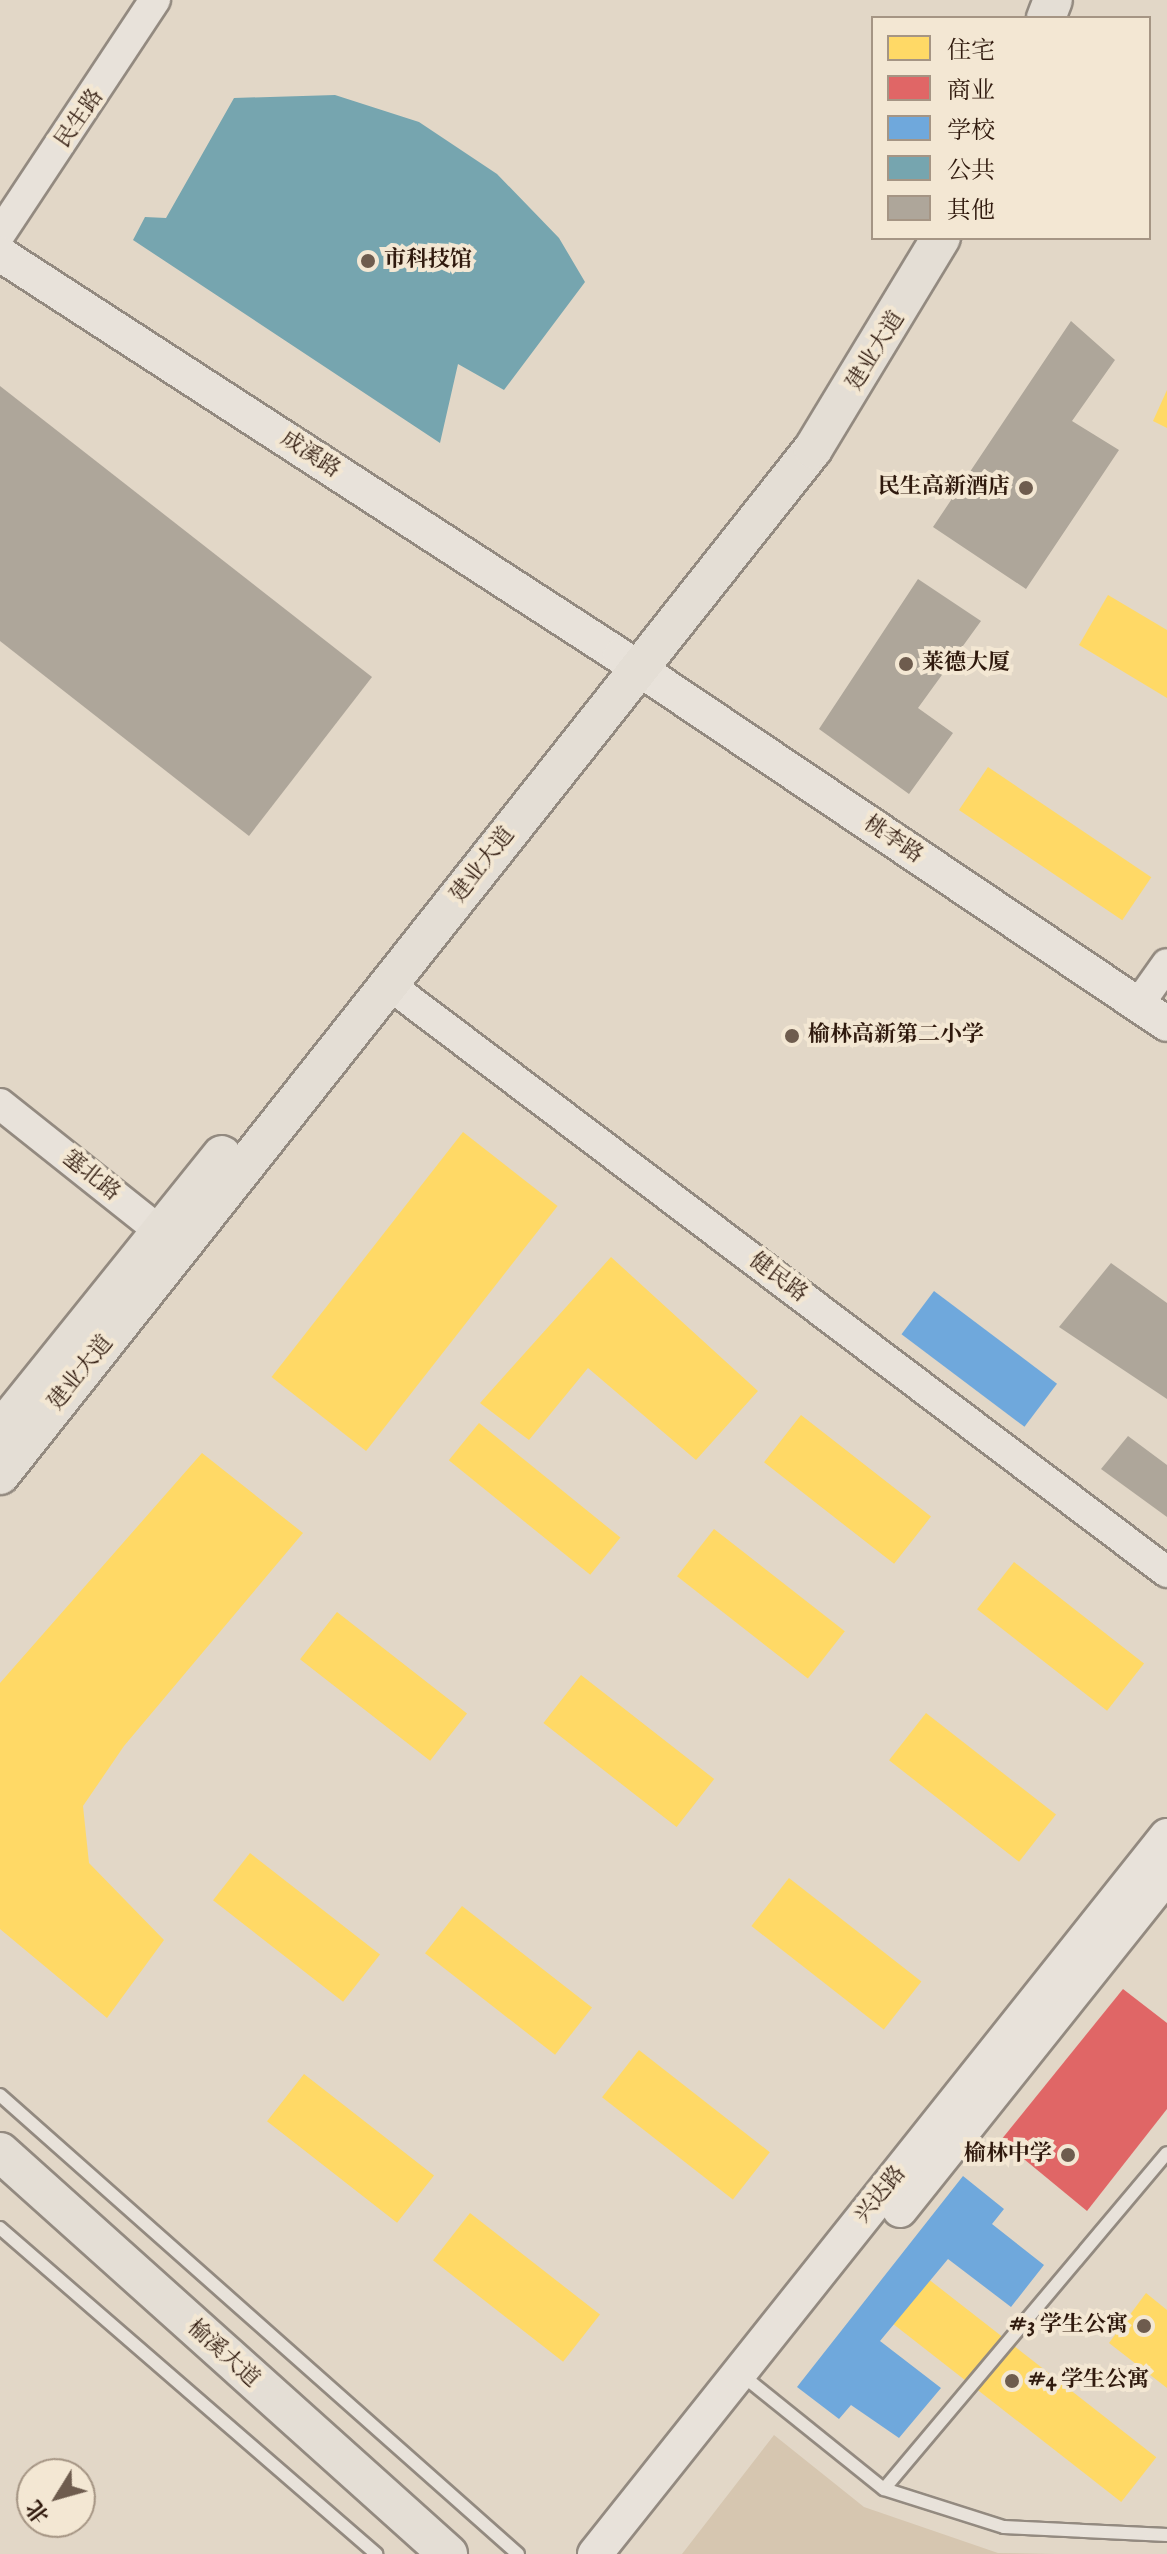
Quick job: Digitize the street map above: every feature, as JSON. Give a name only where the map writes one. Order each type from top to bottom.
[{"type":"main road","name":"建业大道","points":[[0,1431],[171,1240],[388,984],[795,436],[914,240]]},
{"type":"main road","name":"建业大道","points":[[0,1475],[171,1240],[629,662],[813,449],[940,240]]},
{"type":"main road","name":"成溪路","points":[[0,254],[629,662]]},
{"type":"main road","name":"桃李路","points":[[629,662],[1167,1024]]},
{"type":"main road","name":"兴达路","points":[[625,2554],[748,2381],[1167,1836]]},
{"type":"main road","name":"兴达路","points":[[595,2554],[748,2381],[1167,1875]]},
{"type":"main road","name":"榆溪大道","points":[[0,2152],[448,2554]]},
{"type":"main road","name":"榆溪大道","points":[[0,2185],[411,2554]]},
{"type":"street","name":"民生路","points":[[0,234],[155,0]]},
{"type":"street","points":[[1138,1005],[1167,964]]},
{"type":"street","name":"健民路","points":[[388,984],[1167,1572]]},
{"type":"street","name":"塞北路","points":[[0,1104],[171,1240]]},
{"type":"lane","points":[[0,2095],[518,2554]]},
{"type":"lane","points":[[884,2489],[1167,2153]]},
{"type":"lane","points":[[0,2228],[376,2554]]},
{"type":"lane","points":[[748,2381],[884,2489],[1004,2527],[1167,2535]]},
{"type":"shaded area","points":[[774,2435],[864,2507],[998,2553],[1055,2554],[682,2554]]},
{"type":"building: 住宅","points":[[1167,390],[1167,428],[1153,421]]},
{"type":"building: 住宅","points":[[1108,595],[1167,630],[1167,698],[1079,645]]},
{"type":"building: 住宅","points":[[988,767],[1151,877],[1122,920],[959,810]]},
{"type":"building: 住宅","points":[[463,1132],[558,1206],[366,1451],[272,1377]]},
{"type":"building: 住宅","points":[[611,1257],[758,1391],[696,1460],[588,1368],[529,1440],[480,1403]]},
{"type":"building: 住宅","points":[[801,1415],[931,1517],[894,1564],[764,1462]]},
{"type":"building: 住宅","points":[[479,1423],[620,1538],[590,1575],[449,1460]]},
{"type":"building: 住宅","points":[[202,1453],[303,1533],[124,1746],[83,1806],[89,1863],[164,1940],[107,2018],[0,1929],[0,1683]]},
{"type":"building: 住宅","points":[[714,1529],[845,1631],[808,1678],[677,1576]]},
{"type":"building: 住宅","points":[[1014,1562],[1144,1664],[1107,1711],[977,1609]]},
{"type":"building: 住宅","points":[[337,1612],[467,1714],[430,1761],[300,1659]]},
{"type":"building: 住宅","points":[[581,1675],[714,1779],[677,1827],[543,1723]]},
{"type":"building: 住宅","points":[[926,1713],[1056,1815],[1019,1862],[889,1760]]},
{"type":"building: 住宅","points":[[250,1853],[380,1955],[343,2002],[213,1900]]},
{"type":"building: 住宅","points":[[789,1878],[921,1981],[884,2029],[751,1926]]},
{"type":"building: 住宅","points":[[462,1906],[592,2008],[555,2055],[425,1953]]},
{"type":"building: 住宅","points":[[639,2050],[770,2152],[733,2199],[602,2097]]},
{"type":"building: 住宅","points":[[304,2074],[434,2176],[397,2223],[267,2121]]},
{"type":"building: 住宅","points":[[470,2213],[600,2315],[563,2362],[433,2260]]},
{"type":"building: 住宅","name":"#4 学生公寓","points":[[927,2278],[1156,2457],[1121,2502],[892,2323]]},
{"type":"building: 住宅","name":"#3 学生公寓","points":[[1146,2293],[1167,2310],[1167,2388],[1109,2343]]},
{"type":"building: 商业","points":[[1123,1989],[1167,2023],[1167,2109],[1087,2211],[1001,2140]]},
{"type":"building: 学校","points":[[934,1291],[1057,1384],[1024,1427],[902,1334]]},
{"type":"building: 学校","points":[[963,2176],[1004,2209],[992,2224],[1044,2265],[1011,2307],[948,2259],[880,2341],[941,2388],[899,2438],[851,2405],[839,2419],[797,2387]]},
{"type":"building: 公共","name":"市科技馆","points":[[335,95],[419,122],[497,174],[559,238],[585,282],[504,390],[458,364],[440,443],[133,240],[145,217],[166,218],[234,98]]},
{"type":"building: 其他","name":"民生高新酒店","points":[[1071,321],[1115,360],[1072,421],[1119,450],[1026,589],[933,527]]},
{"type":"building: 其他","points":[[0,386],[372,677],[249,836],[0,641]]},
{"type":"building: 其他","name":"莱德大厦","points":[[918,579],[981,621],[918,708],[953,733],[909,794],[819,729]]},
{"type":"building: 其他","points":[[1111,1263],[1167,1303],[1167,1399],[1059,1327]]},
{"type":"building: 其他","points":[[1128,1436],[1167,1465],[1167,1517],[1101,1469]]},
{"type":"place","name":"市科技馆","points":[[368,261]]},
{"type":"place","name":"民生高新酒店","points":[[1026,488]]},
{"type":"place","name":"莱德大厦","points":[[906,664]]},
{"type":"place","name":"榆林高新第二小学","points":[[792,1036]]},
{"type":"place","name":"榆林中学","points":[[1068,2155]]},
{"type":"place","name":"#3 学生公寓","points":[[1144,2326]]},
{"type":"place","name":"#4 学生公寓","points":[[1012,2381]]}]
